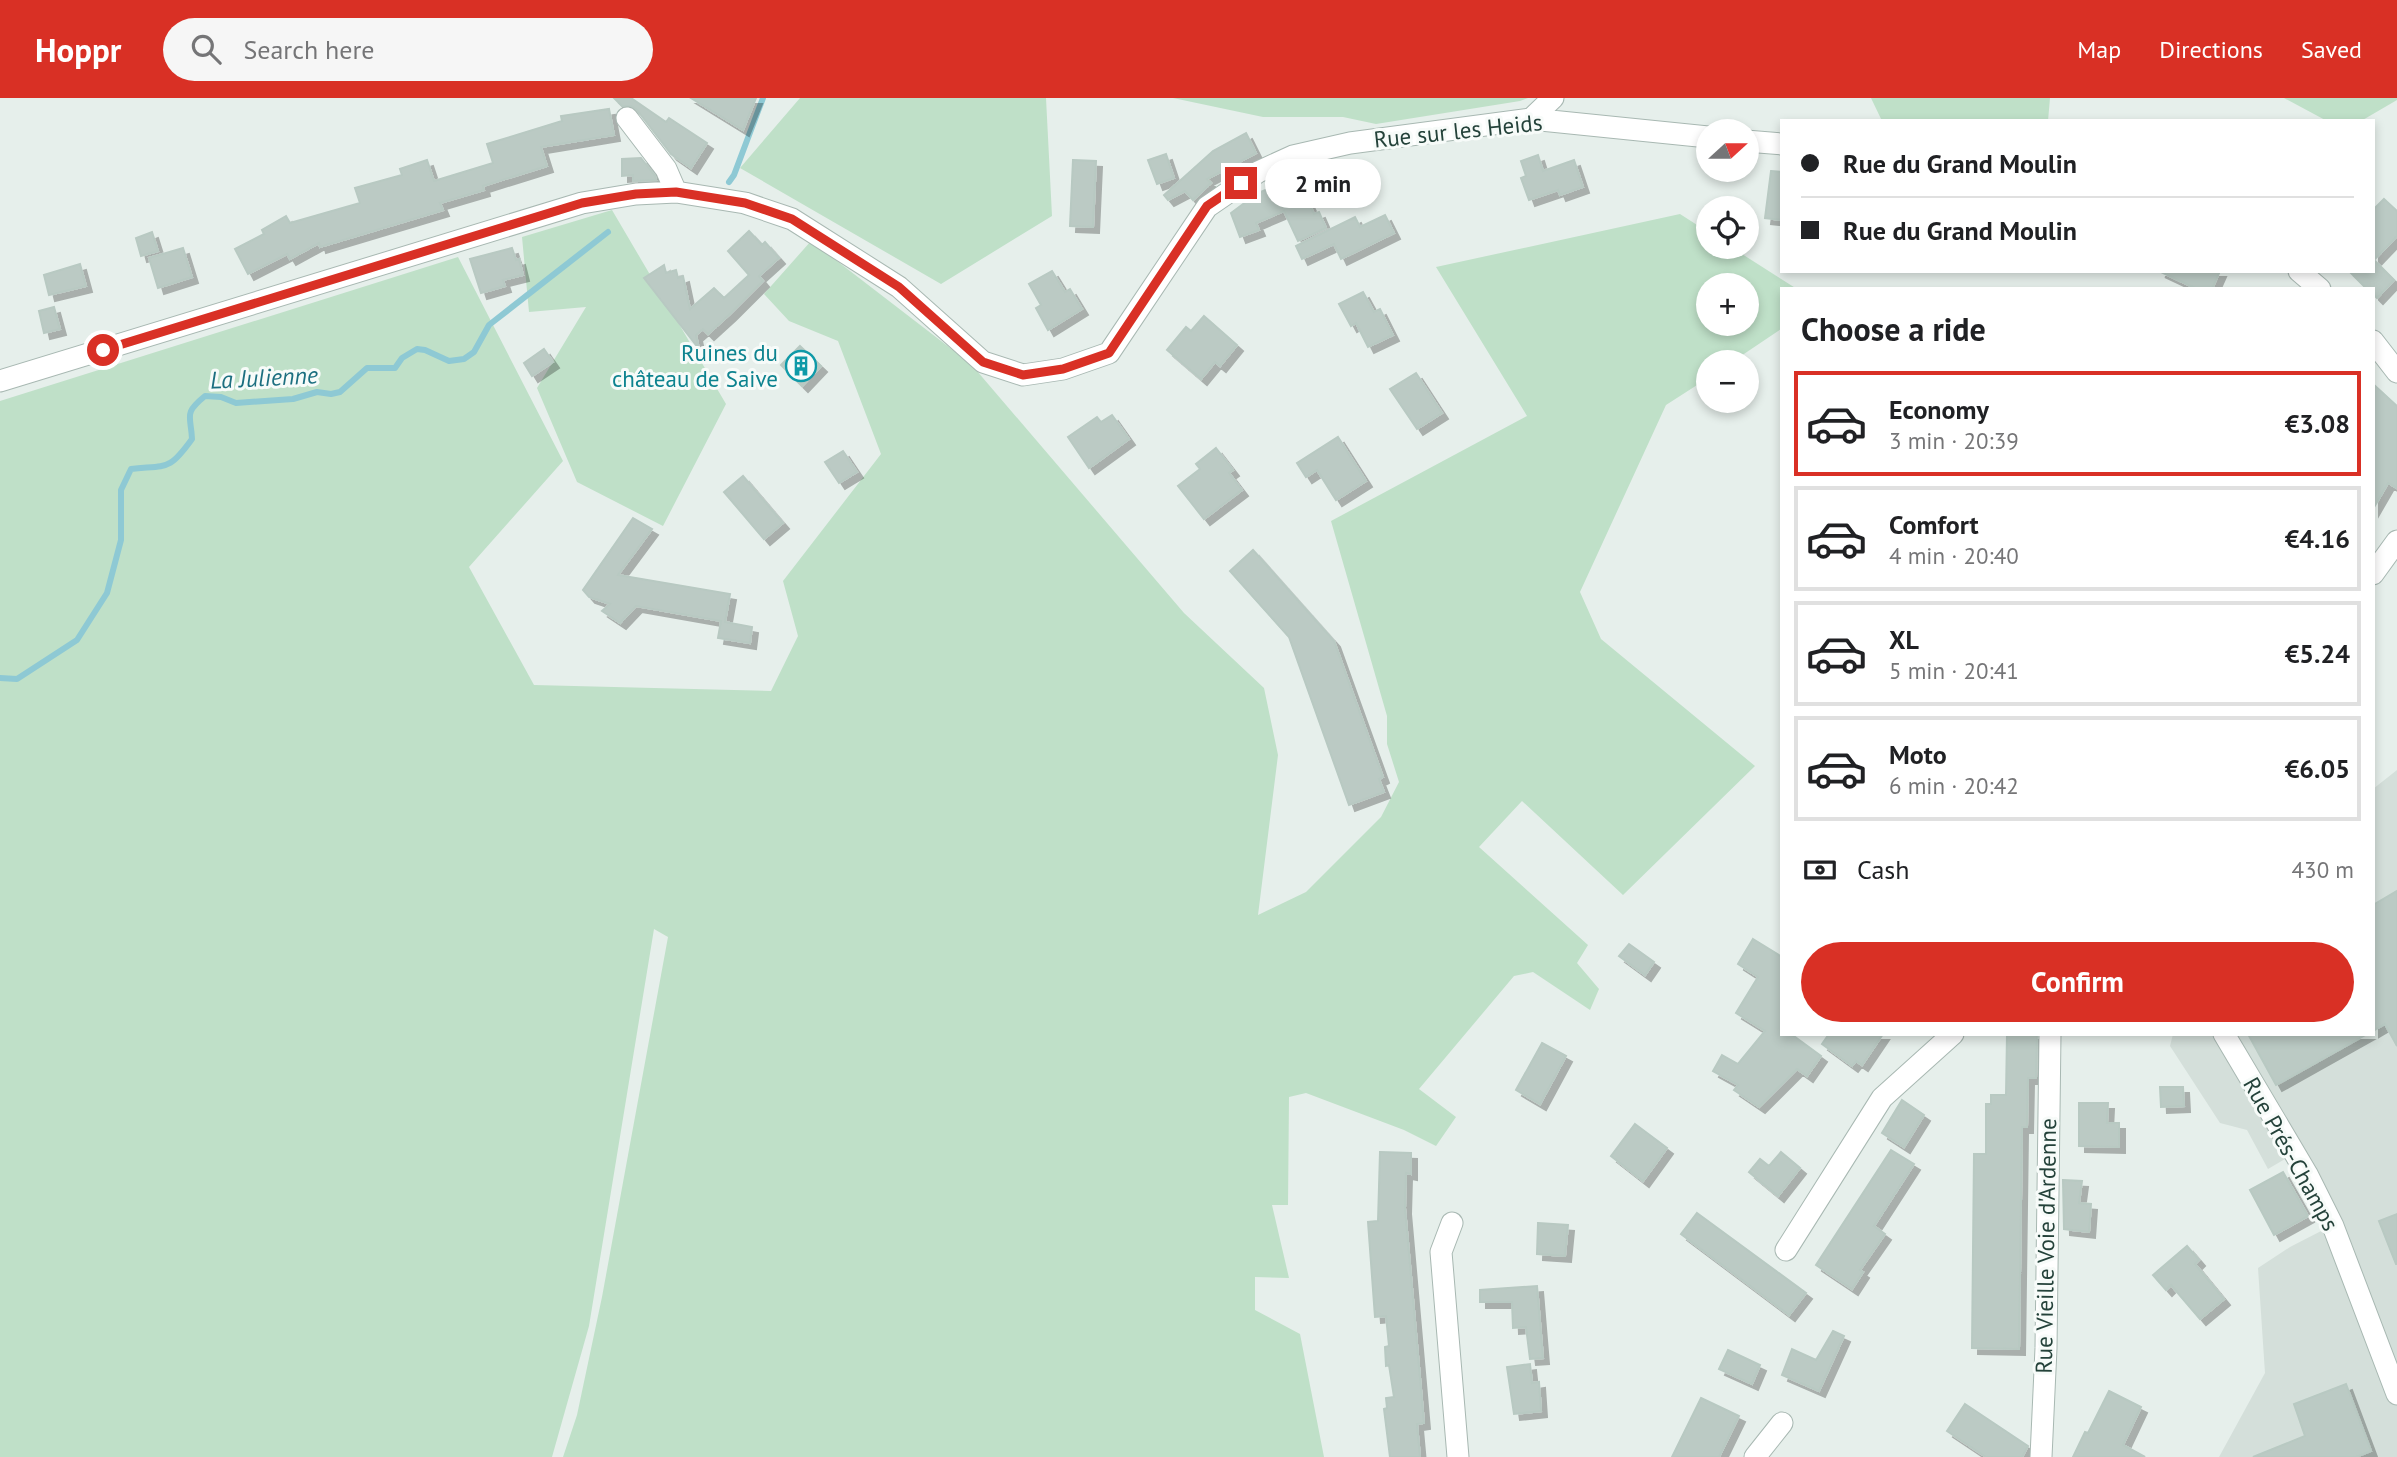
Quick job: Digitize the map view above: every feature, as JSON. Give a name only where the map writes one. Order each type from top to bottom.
[{"type":"street","points":[[1531,119],[1553,98]]},
{"type":"street","points":[[626,118],[666,169],[676,192]]},
{"type":"street","name":"Rue sur les Heids","points":[[0,381],[582,203],[636,194],[676,192],[745,203],[792,219],[899,287],[983,362],[1023,375],[1063,369],[1109,353],[1207,206],[1258,172],[1293,156],[1350,144],[1531,119],[1696,136]]},
{"type":"street","points":[[1759,142],[1780,144]]},
{"type":"street","points":[[2301,273],[2318,287]]},
{"type":"street","points":[[2375,344],[2397,372]]},
{"type":"street","points":[[2375,571],[2397,541]]},
{"type":"street","points":[[1786,1250],[1882,1098],[1951,1036]]},
{"type":"street","name":"Rue Vieille Voie d'Ardenne","points":[[2041,1457],[2046,1354],[2050,1036]]},
{"type":"street","name":"Rue Prés-Champs","points":[[2225,1036],[2307,1174],[2333,1226],[2397,1394]]},
{"type":"street","points":[[1452,1223],[1441,1252],[1458,1457]]},
{"type":"street","points":[[1755,1457],[1782,1423]]},
{"type":"shaded area","points":[[2397,770],[2397,1457],[2219,1457],[2265,1373],[2258,1268],[2325,1229],[2285,1159],[2268,1169],[2247,1130],[2220,1123],[2170,1046],[2172,1036],[2375,1036],[2375,787]]},
{"type":"green space","points":[[800,98],[1046,98],[1052,216],[941,284],[740,168]]},
{"type":"green space","points":[[1173,98],[1528,98],[1376,124],[1343,117],[1263,117]]},
{"type":"green space","points":[[1871,98],[2050,98],[2048,119],[1881,119]]},
{"type":"green space","points":[[2284,98],[2397,98],[2364,119],[2323,119]]},
{"type":"green space","points":[[612,210],[726,404],[663,526],[577,482],[537,388],[586,307],[529,312],[522,237]]},
{"type":"green space","points":[[1680,214],[1696,224],[1696,259],[1750,259],[1794,287],[1780,287],[1780,330],[1750,350],[1696,350],[1696,386],[1666,405],[1580,592],[1601,639],[1755,766],[1623,895],[1522,801],[1479,847],[1588,945],[1577,963],[1599,989],[1590,1010],[1533,972],[1514,976],[1419,1089],[1456,1117],[1436,1146],[1404,1130],[1306,1093],[1289,1097],[1288,1205],[1272,1205],[1289,1278],[1255,1277],[1255,1310],[1300,1334],[1324,1457],[563,1457],[577,1415],[602,1297],[668,937],[654,929],[589,1326],[552,1457],[0,1457],[0,401],[458,257],[563,461],[469,567],[534,685],[771,691],[798,636],[783,581],[881,454],[838,341],[789,321],[764,294],[811,241],[971,364],[1184,613],[1264,688],[1278,755],[1258,915],[1306,892],[1381,817],[1399,782],[1387,744],[1387,716],[1331,521],[1527,416],[1436,267]]},
{"type":"building","points":[[614,98],[631,98],[666,122],[669,118],[707,143],[691,168],[671,154],[637,110],[631,106],[622,106]]},
{"type":"building","points":[[691,98],[756,98],[743,130]]},
{"type":"building","points":[[609,109],[614,135],[541,147],[547,166],[440,203],[443,210],[320,247],[319,243],[290,259],[287,254],[248,274],[235,249],[264,234],[262,230],[286,216],[290,223],[360,203],[355,188],[402,175],[400,169],[427,160],[434,181],[493,163],[487,144],[562,121],[561,116]]},
{"type":"building","points":[[1246,133],[1256,153],[1207,179],[1211,183],[1193,200],[1185,191],[1168,200],[1164,195],[1213,151]]},
{"type":"building","points":[[1166,154],[1174,178],[1157,184],[1148,160]]},
{"type":"building","points":[[1538,155],[1543,171],[1574,160],[1583,187],[1560,195],[1558,190],[1529,200],[1521,178],[1526,176],[1521,161]]},
{"type":"building","points":[[641,158],[656,180],[633,181],[633,175],[622,176],[622,159]]},
{"type":"building","points":[[1073,160],[1096,161],[1093,227],[1070,226]]},
{"type":"building","points":[[1771,171],[1780,172],[1780,220],[1765,218]]},
{"type":"building","points":[[1297,178],[1314,214],[1319,212],[1326,228],[1298,241],[1284,211],[1256,223],[1259,230],[1240,237],[1231,213],[1258,193]]},
{"type":"building","points":[[2384,199],[2397,211],[2397,236],[2375,259],[2375,208]]},
{"type":"building","points":[[1385,215],[1394,233],[1341,259],[1334,244],[1302,259],[1296,246],[1355,217],[1360,227]]},
{"type":"building","points":[[749,231],[762,245],[765,242],[779,258],[759,276],[763,281],[730,314],[708,334],[703,329],[696,335],[699,349],[644,278],[664,265],[666,273],[676,270],[678,278],[683,276],[690,309],[714,288],[724,298],[749,275],[728,251]]},
{"type":"building","points":[[152,232],[158,251],[141,256],[136,238]]},
{"type":"building","points":[[183,248],[192,277],[158,288],[149,258]]},
{"type":"building","points":[[512,248],[516,260],[519,259],[523,275],[503,280],[505,286],[481,293],[470,259]]},
{"type":"building","points":[[2375,261],[2394,280],[2377,298],[2375,287],[2365,287],[2351,273],[2375,273]]},
{"type":"building","points":[[80,264],[86,286],[49,295],[44,275]]},
{"type":"building","points":[[1052,271],[1065,292],[1070,289],[1082,309],[1048,330],[1036,308],[1041,305],[1029,284]]},
{"type":"building","points":[[2163,273],[2219,273],[2213,287],[2193,287]]},
{"type":"building","points":[[1363,292],[1374,312],[1380,309],[1393,335],[1368,347],[1356,323],[1351,326],[1339,304]]},
{"type":"building","points":[[54,307],[60,329],[44,333],[39,311]]},
{"type":"building","points":[[1204,316],[1237,345],[1220,366],[1215,362],[1201,379],[1167,350],[1186,327],[1191,331]]},
{"type":"building","name":"Ruines du château de Saive","points":[[800,346],[821,366],[802,386],[781,365]]},
{"type":"building","points":[[544,349],[553,362],[532,376],[524,363]]},
{"type":"building","points":[[1416,373],[1442,413],[1417,429],[1390,389]]},
{"type":"building","points":[[2375,386],[2397,406],[2397,488],[2388,483],[2375,506]]},
{"type":"building","points":[[1112,415],[1129,439],[1089,468],[1068,437],[1097,417],[1101,422]]},
{"type":"building","points":[[1338,437],[1366,481],[1336,500],[1317,470],[1306,477],[1297,463]]},
{"type":"building","points":[[1216,448],[1233,470],[1229,473],[1242,490],[1204,519],[1178,486],[1200,469],[1196,464]]},
{"type":"building","points":[[843,451],[857,472],[839,483],[825,462]]},
{"type":"building","points":[[743,476],[783,523],[764,539],[724,492]]},
{"type":"building","points":[[633,518],[652,529],[618,575],[730,594],[725,622],[752,627],[750,643],[718,638],[721,621],[636,606],[620,623],[602,611],[610,604],[589,597],[583,590]]},
{"type":"building","points":[[1253,550],[1334,641],[1383,777],[1379,779],[1384,792],[1349,805],[1289,637],[1230,571]]},
{"type":"building","points":[[2397,891],[2397,1046],[2385,1024],[2375,1030],[2375,904]]},
{"type":"building","points":[[1753,939],[1780,956],[1780,1036],[1794,1036],[1821,1056],[1807,1076],[1797,1069],[1759,1107],[1734,1090],[1738,1085],[1713,1071],[1722,1055],[1738,1064],[1765,1031],[1736,1013],[1758,977],[1738,964]]},
{"type":"building","points":[[1629,944],[1654,962],[1645,975],[1619,956]]},
{"type":"building","points":[[1828,1036],[1882,1036],[1862,1065],[1856,1061],[1852,1066],[1822,1044]]},
{"type":"building","points":[[2007,1036],[2037,1036],[2036,1078],[2028,1078],[2027,1127],[2022,1127],[2019,1349],[1972,1348],[1974,1154],[1986,1154],[1986,1104],[1991,1104],[1991,1095],[2006,1095]]},
{"type":"building","points":[[2249,1036],[2363,1036],[2276,1085]]},
{"type":"building","points":[[1542,1043],[1566,1056],[1540,1104],[1516,1090]]},
{"type":"building","points":[[2160,1087],[2183,1087],[2184,1106],[2161,1107]]},
{"type":"building","points":[[1902,1100],[1924,1115],[1904,1147],[1882,1133]]},
{"type":"building","points":[[2079,1103],[2108,1103],[2107,1123],[2119,1123],[2119,1147],[2079,1146]]},
{"type":"building","points":[[1635,1124],[1667,1148],[1643,1181],[1611,1156]]},
{"type":"building","points":[[1891,1150],[1914,1164],[1874,1226],[1885,1234],[1860,1270],[1863,1272],[1852,1289],[1816,1265]]},
{"type":"building","points":[[1380,1152],[1411,1153],[1411,1174],[1406,1173],[1405,1208],[1424,1423],[1417,1424],[1420,1457],[1390,1457],[1384,1409],[1387,1408],[1386,1398],[1394,1397],[1389,1365],[1386,1366],[1385,1347],[1389,1346],[1386,1316],[1375,1317],[1368,1222],[1378,1221]]},
{"type":"building","points":[[1781,1152],[1800,1168],[1778,1196],[1749,1172],[1760,1159],[1769,1166]]},
{"type":"building","points":[[2283,1172],[2308,1216],[2274,1235],[2250,1190]]},
{"type":"building","points":[[2063,1180],[2082,1181],[2079,1203],[2091,1204],[2089,1232],[2064,1229]]},
{"type":"building","points":[[1697,1213],[1806,1293],[1789,1315],[1681,1234]]},
{"type":"building","points":[[2397,1214],[2397,1264],[2396,1264],[2379,1221]]},
{"type":"building","points":[[1538,1223],[1568,1225],[1565,1256],[1537,1254]]},
{"type":"building","points":[[2187,1246],[2199,1260],[2195,1264],[2224,1299],[2200,1319],[2171,1285],[2166,1290],[2153,1275]]},
{"type":"building","points":[[1537,1286],[1543,1358],[1530,1359],[1526,1327],[1513,1328],[1512,1302],[1480,1302],[1480,1290]]},
{"type":"building","points":[[1833,1331],[1844,1336],[1819,1391],[1782,1375],[1792,1349],[1816,1360]]},
{"type":"building","points":[[1728,1350],[1760,1365],[1752,1384],[1719,1369]]},
{"type":"building","points":[[1530,1364],[1532,1383],[1539,1382],[1541,1411],[1514,1414],[1507,1367]]},
{"type":"building","points":[[2346,1384],[2371,1451],[2356,1457],[2253,1457],[2305,1436],[2294,1404]]},
{"type":"building","points":[[2109,1391],[2141,1407],[2123,1445],[2145,1457],[2073,1457],[2085,1432],[2088,1433]]},
{"type":"building","points":[[1701,1398],[1739,1416],[1719,1457],[1672,1457]]},
{"type":"building","points":[[1965,1404],[2028,1446],[2022,1457],[1986,1457],[1947,1431]]},
{"type":"waterway","name":"La Julienne","points":[[729,182],[763,98]]},
{"type":"waterway","name":"La Julienne","points":[[0,678],[17,679],[77,640],[107,593],[121,540],[121,490],[131,469],[160,466],[178,457],[192,439],[191,411],[205,396],[221,397],[236,403],[293,399],[317,392],[331,394],[340,392],[367,368],[395,368],[402,358],[417,349],[449,361],[464,359],[474,352],[489,325],[608,232]]},
{"type":"place","name":"Ruines du château de Saive","points":[[801,366]]},
{"type":"route","points":[[103,350],[582,203],[636,194],[676,192],[745,203],[792,219],[899,287],[983,362],[1023,375],[1063,369],[1109,353],[1207,206],[1241,183]]}]
